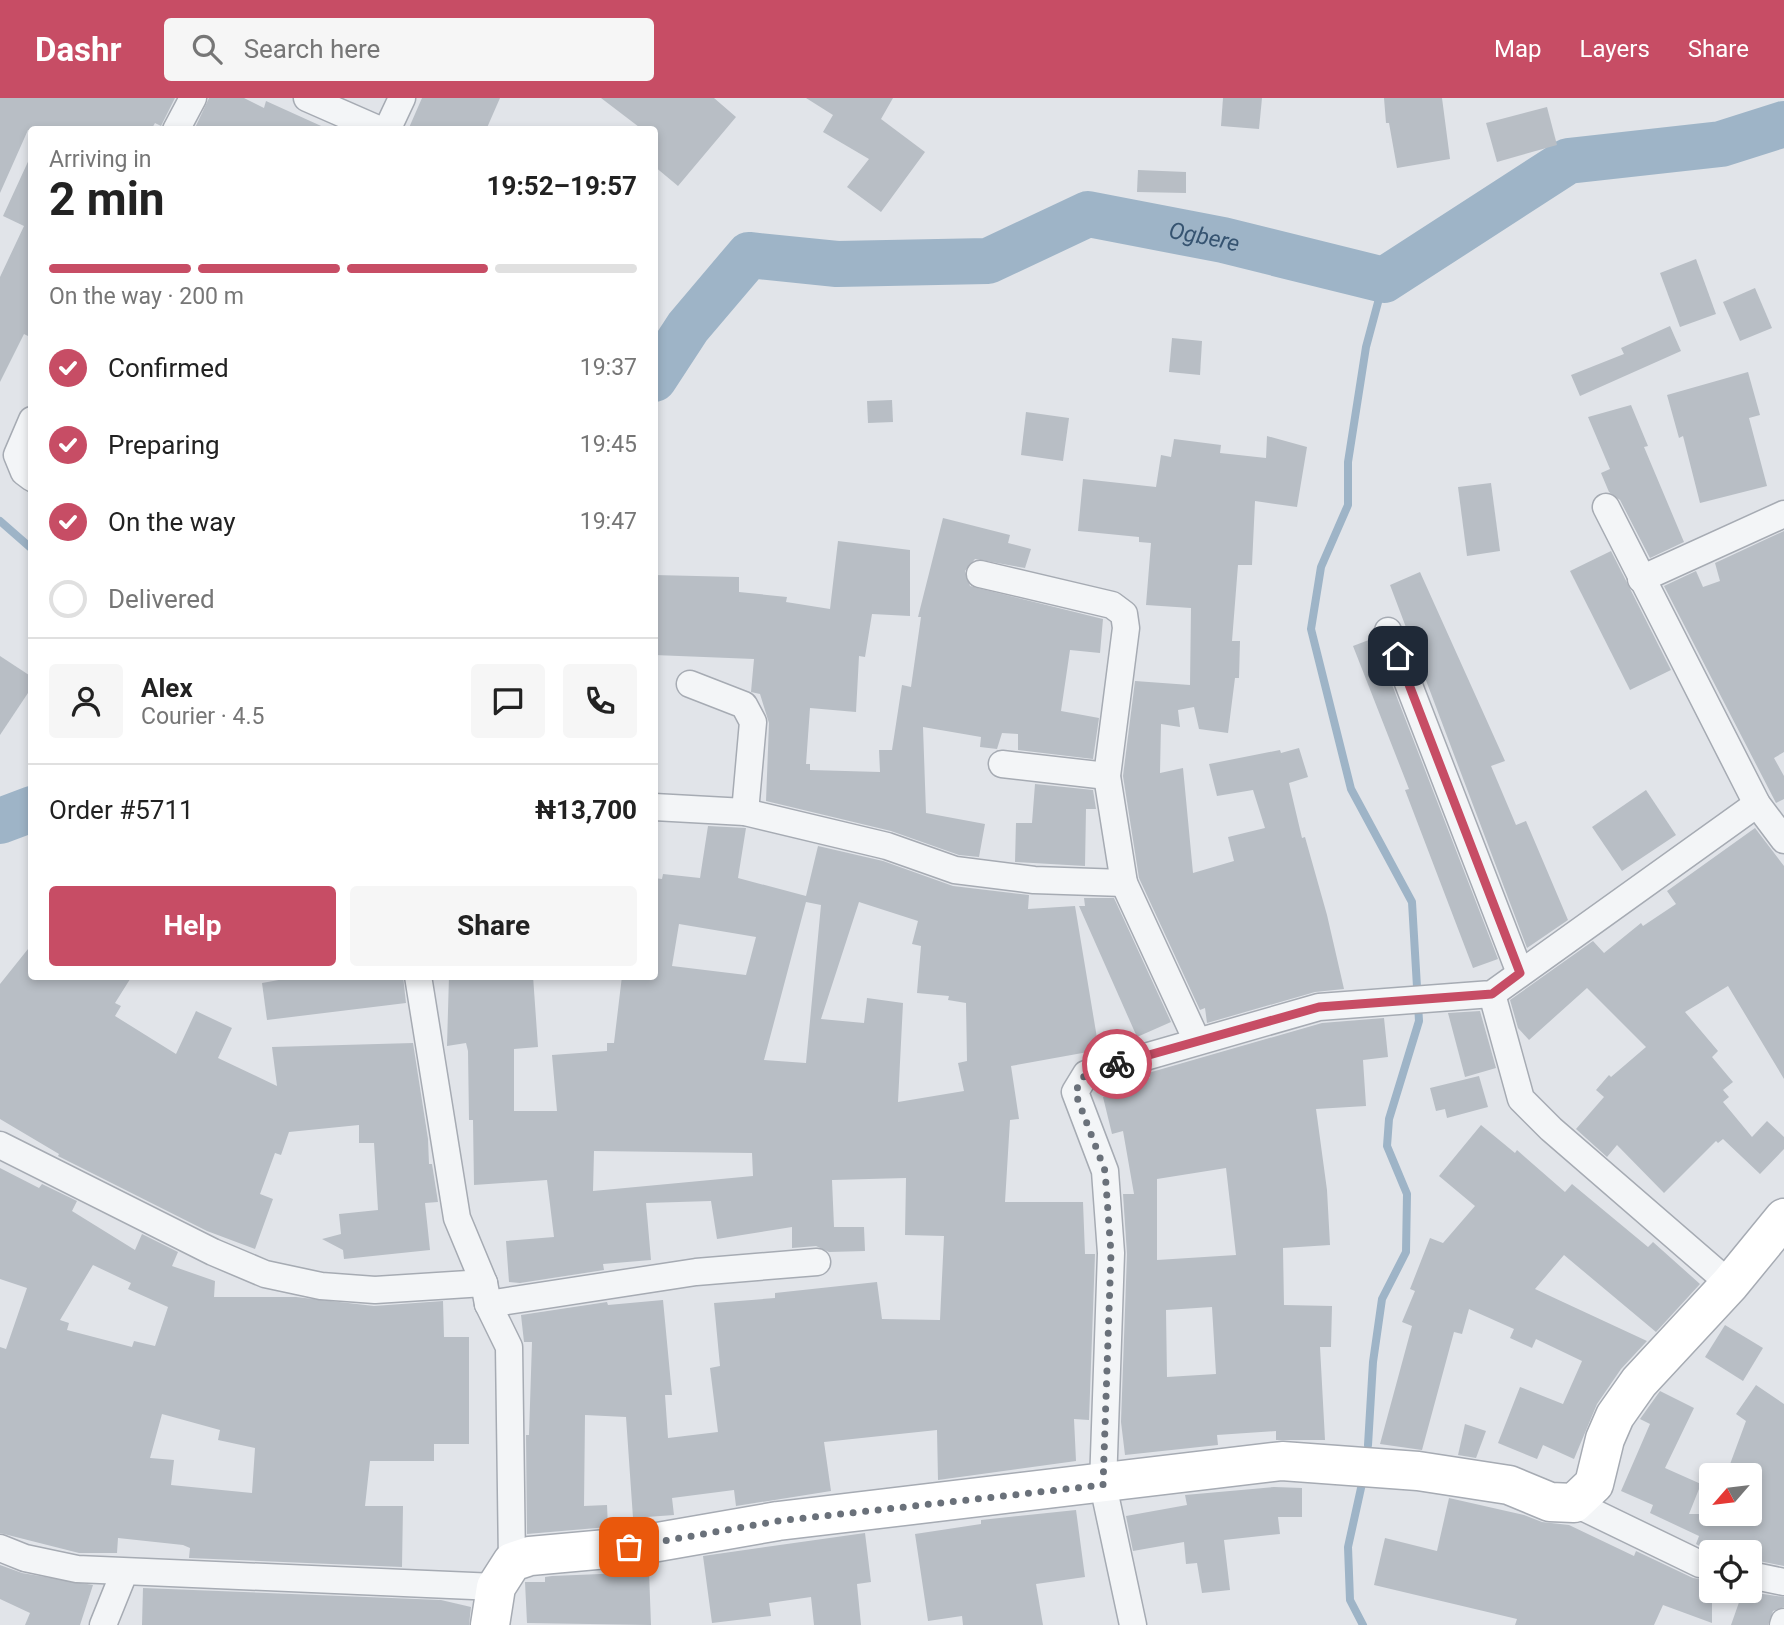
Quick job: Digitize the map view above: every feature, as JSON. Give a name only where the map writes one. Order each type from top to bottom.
[{"type":"street","points":[[178,126],[193,98]]},
{"type":"street","points":[[307,98],[371,126]]},
{"type":"street","points":[[389,126],[402,98]]},
{"type":"street","points":[[28,429],[17,455],[28,475]]},
{"type":"street","points":[[1606,507],[1757,804],[1784,840]]},
{"type":"street","points":[[1641,579],[1784,514]]},
{"type":"street","points":[[980,574],[1112,604],[1124,614],[1126,628],[1107,776],[1124,883],[1197,1041]]},
{"type":"street","points":[[1388,631],[1520,973]]},
{"type":"street","points":[[690,684],[744,705],[752,722],[746,812]]},
{"type":"street","points":[[1002,764],[1107,776]]},
{"type":"street","points":[[1133,1625],[1103,1485],[1111,1253],[1105,1171],[1075,1092],[1086,1073],[1319,1007],[1492,994],[1757,804]]},
{"type":"street","points":[[658,807],[746,812],[887,846],[955,870],[1034,880],[1124,883]]},
{"type":"street","points":[[419,980],[457,1218],[509,1347],[504,1574],[491,1625]]},
{"type":"street","points":[[1492,994],[1521,1099],[1551,1129],[1730,1284]]},
{"type":"street","points":[[0,1145],[213,1252],[265,1274],[321,1286],[486,1293],[817,1262]]},
{"type":"street","points":[[1574,1503],[1594,1484],[1605,1439],[1615,1416],[1639,1382],[1730,1284],[1784,1218]]},
{"type":"street","points":[[0,1548],[25,1558],[77,1569],[124,1573],[504,1574],[530,1556],[629,1547],[791,1519],[1103,1485],[1282,1461],[1444,1475],[1509,1485],[1550,1502],[1574,1503],[1699,1564]]},
{"type":"street","points":[[103,1625],[124,1573]]},
{"type":"street","points":[[1762,1577],[1784,1582]]},
{"type":"building","points":[[0,98],[175,98],[161,126],[155,123],[153,126],[28,126],[0,193]]},
{"type":"building","points":[[209,98],[244,98],[264,108],[266,101],[321,126],[196,126]]},
{"type":"building","points":[[422,98],[500,98],[488,126],[410,126]]},
{"type":"building","points":[[601,98],[714,98],[736,117],[678,186],[658,169],[658,126],[638,126]]},
{"type":"building","points":[[806,98],[893,98],[881,119],[925,152],[881,212],[847,187],[869,159],[823,132],[833,115]]},
{"type":"building","points":[[1223,98],[1262,98],[1259,129],[1221,126]]},
{"type":"building","points":[[1384,98],[1442,98],[1450,159],[1397,168],[1389,123],[1386,123]]},
{"type":"building","points":[[1547,107],[1557,145],[1497,162],[1486,123]]},
{"type":"building","points":[[28,162],[28,336],[24,334],[0,382],[0,277],[24,226],[3,216]]},
{"type":"building","points":[[1138,170],[1186,172],[1186,193],[1137,192]]},
{"type":"building","points":[[1696,259],[1716,314],[1680,327],[1660,273]]},
{"type":"building","points":[[1755,288],[1772,328],[1740,341],[1723,302]]},
{"type":"building","points":[[1670,326],[1681,351],[1580,396],[1571,375],[1624,354],[1621,348]]},
{"type":"building","points":[[1172,338],[1202,341],[1200,375],[1169,372]]},
{"type":"building","points":[[1748,372],[1760,415],[1749,418],[1767,486],[1700,503],[1683,436],[1679,438],[1667,395]]},
{"type":"building","points":[[892,400],[893,422],[868,423],[867,401]]},
{"type":"building","points":[[1631,405],[1648,446],[1644,447],[1684,542],[1650,558],[1620,500],[1609,492],[1601,473],[1610,469],[1588,417]]},
{"type":"building","points":[[1026,412],[1069,418],[1063,461],[1021,455]]},
{"type":"building","points":[[1267,436],[1307,447],[1297,507],[1255,501],[1252,565],[1238,565],[1232,641],[1240,641],[1239,678],[1235,678],[1228,733],[1199,729],[1194,707],[1178,710],[1180,727],[1161,724],[1160,773],[1183,768],[1193,873],[1234,861],[1228,837],[1265,828],[1253,790],[1217,796],[1209,764],[1299,748],[1308,777],[1289,783],[1302,838],[1305,837],[1327,915],[1344,989],[1315,992],[1207,1023],[1205,1008],[1200,1010],[1139,878],[1123,776],[1135,681],[1190,685],[1191,608],[1146,605],[1151,543],[1139,542],[1139,537],[1078,531],[1083,479],[1156,487],[1161,455],[1171,457],[1174,439],[1221,445],[1220,453],[1266,458]]},
{"type":"building","points":[[1491,483],[1500,551],[1467,556],[1458,487]]},
{"type":"building","points":[[943,518],[1010,535],[1008,543],[1031,549],[1025,568],[975,559],[965,571],[970,586],[1103,619],[1100,653],[1070,650],[1061,711],[1099,718],[1093,759],[1018,750],[1018,734],[1002,733],[997,749],[980,747],[981,737],[923,727],[926,813],[985,824],[979,857],[959,855],[891,831],[766,801],[769,723],[760,694],[751,692],[754,659],[658,655],[658,575],[739,577],[739,592],[787,597],[786,602],[830,609],[838,541],[910,550],[910,616],[872,614],[865,657],[859,656],[856,712],[810,708],[806,764],[810,764],[810,770],[880,772],[879,750],[892,750],[902,685],[911,687],[921,617],[918,617]]},
{"type":"building","points":[[1784,531],[1784,752],[1774,758],[1784,776],[1784,799],[1776,803],[1664,586],[1696,571],[1703,587],[1720,581],[1715,563]]},
{"type":"building","points":[[1611,551],[1671,670],[1630,690],[1570,571]]},
{"type":"building","points":[[1420,572],[1505,761],[1491,766],[1516,825],[1526,821],[1568,920],[1527,948],[1390,585]]},
{"type":"building","points":[[1374,638],[1498,959],[1473,968],[1405,790],[1409,789],[1353,646]]},
{"type":"building","points":[[0,656],[28,674],[28,693],[0,735]]},
{"type":"building","points":[[1035,784],[1093,790],[1096,809],[1086,809],[1085,866],[1015,862],[1016,823],[1032,823]]},
{"type":"building","points":[[1646,790],[1676,835],[1622,871],[1592,827]]},
{"type":"building","points":[[708,826],[746,828],[738,878],[806,896],[818,846],[883,861],[953,886],[1029,895],[1028,909],[1075,906],[1099,1050],[1011,1066],[1019,1119],[1010,1120],[1005,1202],[1083,1202],[1085,1254],[1095,1254],[1089,1420],[1074,1419],[1076,1461],[938,1480],[937,1430],[824,1442],[831,1491],[736,1506],[734,1490],[672,1498],[674,1515],[633,1518],[626,1417],[585,1415],[584,1506],[607,1505],[608,1527],[527,1534],[526,1435],[529,1435],[532,1342],[524,1342],[521,1315],[607,1302],[608,1305],[663,1300],[672,1395],[665,1395],[668,1438],[718,1432],[710,1368],[720,1366],[714,1303],[775,1298],[775,1293],[877,1282],[882,1319],[940,1320],[944,1236],[905,1235],[906,1178],[832,1180],[834,1227],[864,1227],[865,1251],[829,1252],[816,1246],[792,1248],[792,1227],[717,1239],[711,1201],[646,1203],[651,1260],[603,1264],[604,1270],[520,1283],[509,1282],[506,1241],[554,1237],[547,1180],[474,1185],[468,1051],[466,1043],[447,1046],[449,980],[533,980],[538,1047],[514,1049],[514,1111],[557,1111],[552,1055],[607,1051],[607,1043],[614,1043],[622,980],[658,980],[658,878],[662,879],[663,874],[700,878]],"holes":[[[806,902],[821,905],[806,1063],[764,1060]],[[859,902],[918,921],[912,944],[921,946],[917,993],[949,996],[948,1000],[966,1003],[967,1061],[958,1063],[964,1091],[898,1102],[903,1003],[867,998],[864,1023],[821,1019]],[[679,924],[756,937],[746,975],[672,966]],[[594,1151],[752,1153],[753,1176],[593,1191]]]},
{"type":"building","points":[[1755,828],[1784,866],[1784,1079],[1728,986],[1685,1012],[1718,1051],[1712,1057],[1733,1082],[1723,1090],[1729,1097],[1723,1102],[1752,1137],[1767,1121],[1784,1137],[1784,1149],[1760,1174],[1723,1139],[1718,1143],[1716,1141],[1664,1193],[1617,1145],[1607,1157],[1576,1129],[1604,1097],[1596,1090],[1609,1075],[1611,1077],[1646,1047],[1587,988],[1529,1040],[1518,1028],[1510,1000],[1593,941],[1604,953],[1641,923],[1643,926],[1676,904],[1667,891]]},
{"type":"building","points":[[1084,898],[1114,898],[1171,1022],[1137,1037],[1079,906],[1085,906]]},
{"type":"building","points":[[28,949],[28,980],[129,980],[115,1003],[121,1006],[115,1016],[176,1054],[196,1011],[232,1028],[218,1058],[277,1086],[272,1047],[413,1043],[428,1139],[429,1164],[432,1164],[438,1202],[425,1203],[430,1250],[344,1259],[343,1250],[322,1239],[341,1234],[339,1214],[378,1210],[374,1143],[359,1143],[359,1125],[289,1132],[281,1155],[275,1153],[260,1194],[273,1199],[255,1249],[207,1231],[58,1156],[59,1154],[0,1119],[0,984]]},
{"type":"building","points":[[279,980],[403,980],[406,1003],[267,1020],[262,983]]},
{"type":"building","points":[[1480,1011],[1496,1068],[1465,1077],[1448,1013]]},
{"type":"building","points":[[1384,1018],[1388,1057],[1363,1060],[1366,1106],[1316,1109],[1327,1190],[1330,1245],[1283,1248],[1284,1305],[1332,1306],[1331,1347],[1320,1347],[1325,1440],[1276,1440],[1276,1431],[1217,1435],[1218,1445],[1125,1455],[1121,1422],[1127,1254],[1123,1194],[1134,1194],[1123,1131],[1112,1134],[1103,1097],[1113,1094],[1111,1088],[1150,1078],[1148,1073],[1322,1023]],"holes":[[[1226,1168],[1236,1255],[1157,1260],[1157,1179]],[[1212,1307],[1216,1374],[1167,1377],[1166,1310]]]},
{"type":"building","points":[[1479,1076],[1488,1107],[1447,1118],[1445,1109],[1436,1111],[1430,1088]]},
{"type":"building","points":[[1481,1125],[1515,1153],[1517,1150],[1565,1192],[1572,1184],[1648,1247],[1653,1242],[1700,1284],[1656,1332],[1564,1255],[1535,1289],[1647,1341],[1621,1369],[1597,1404],[1574,1459],[1543,1445],[1537,1459],[1498,1443],[1520,1387],[1563,1404],[1582,1361],[1536,1339],[1532,1348],[1510,1338],[1514,1329],[1469,1309],[1462,1334],[1454,1332],[1422,1450],[1380,1444],[1412,1326],[1402,1322],[1415,1291],[1410,1289],[1430,1238],[1443,1243],[1475,1206],[1439,1176]]},
{"type":"building","points":[[0,1168],[39,1188],[42,1184],[77,1201],[72,1211],[135,1250],[142,1234],[178,1252],[172,1266],[215,1281],[214,1297],[296,1297],[374,1306],[443,1301],[444,1337],[469,1337],[469,1444],[434,1444],[434,1461],[370,1461],[365,1506],[403,1506],[402,1567],[189,1558],[190,1548],[183,1545],[118,1538],[117,1553],[79,1553],[0,1533],[0,1347],[6,1349],[27,1288],[0,1279]],"holes":[[[93,1265],[131,1283],[128,1289],[168,1307],[155,1346],[134,1341],[132,1347],[67,1330],[69,1323],[60,1320]],[[162,1414],[220,1430],[218,1440],[255,1448],[252,1493],[171,1485],[174,1460],[150,1458]]]},
{"type":"building","points":[[1725,1325],[1763,1348],[1743,1381],[1705,1357]]},
{"type":"building","points":[[1756,1385],[1784,1404],[1784,1566],[1762,1562],[1762,1540],[1699,1540],[1699,1546],[1696,1544],[1699,1536],[1650,1513],[1653,1505],[1621,1491],[1650,1424],[1640,1419],[1660,1391],[1694,1408],[1665,1468],[1699,1483],[1689,1514],[1699,1514],[1699,1526],[1762,1526],[1762,1463],[1730,1463],[1746,1421],[1736,1414]]},
{"type":"building","points":[[1465,1424],[1486,1431],[1476,1458],[1458,1455]]},
{"type":"building","points":[[1274,1487],[1302,1488],[1302,1517],[1278,1517],[1280,1534],[1224,1540],[1230,1590],[1202,1593],[1197,1563],[1186,1564],[1184,1542],[1133,1551],[1126,1516],[1187,1505],[1185,1495]]},
{"type":"building","points":[[1449,1498],[1524,1515],[1542,1522],[1569,1525],[1634,1556],[1636,1551],[1699,1579],[1699,1603],[1712,1603],[1712,1623],[1663,1605],[1654,1625],[1515,1625],[1517,1619],[1374,1585],[1385,1538],[1437,1551]]},
{"type":"building","points":[[1076,1510],[1085,1577],[1036,1584],[1043,1625],[963,1625],[962,1616],[928,1621],[915,1534],[981,1524],[981,1520]]},
{"type":"building","points":[[865,1533],[871,1582],[857,1584],[861,1625],[814,1625],[811,1597],[769,1603],[771,1616],[712,1623],[703,1556]]},
{"type":"building","points":[[0,1565],[22,1573],[93,1585],[80,1625],[25,1625],[30,1613],[0,1599]]},
{"type":"building","points":[[649,1572],[651,1625],[527,1623],[525,1582],[545,1582],[545,1577],[552,1576]]},
{"type":"building","points":[[143,1588],[441,1600],[471,1607],[469,1625],[142,1625]]},
{"type":"building","points":[[1762,1594],[1784,1597],[1784,1607],[1773,1611],[1768,1625],[1731,1625],[1739,1603],[1762,1603]]},
{"type":"waterway","name":"Ogbere","points":[[658,373],[688,327],[749,255],[837,264],[988,261],[1088,214],[1223,240],[1384,280],[1568,161],[1721,144],[1784,124]]},
{"type":"waterway","points":[[1368,1445],[1373,1362],[1382,1299],[1406,1252],[1407,1194],[1387,1146],[1389,1119],[1419,1021],[1412,902],[1351,789],[1311,629],[1321,567],[1348,505],[1348,462],[1366,347],[1384,280]]},
{"type":"waterway","points":[[0,521],[28,546]]},
{"type":"waterway","name":"Ogbere","points":[[0,821],[28,810]]},
{"type":"waterway","points":[[1363,1479],[1348,1547],[1350,1600],[1363,1625]]},
{"type":"way so far","points":[[629,1547],[778,1521],[1103,1485],[1111,1253],[1105,1171],[1075,1092],[1086,1073],[1117,1064]]},
{"type":"route","points":[[1117,1064],[1319,1007],[1492,994],[1520,973],[1398,656]]}]
